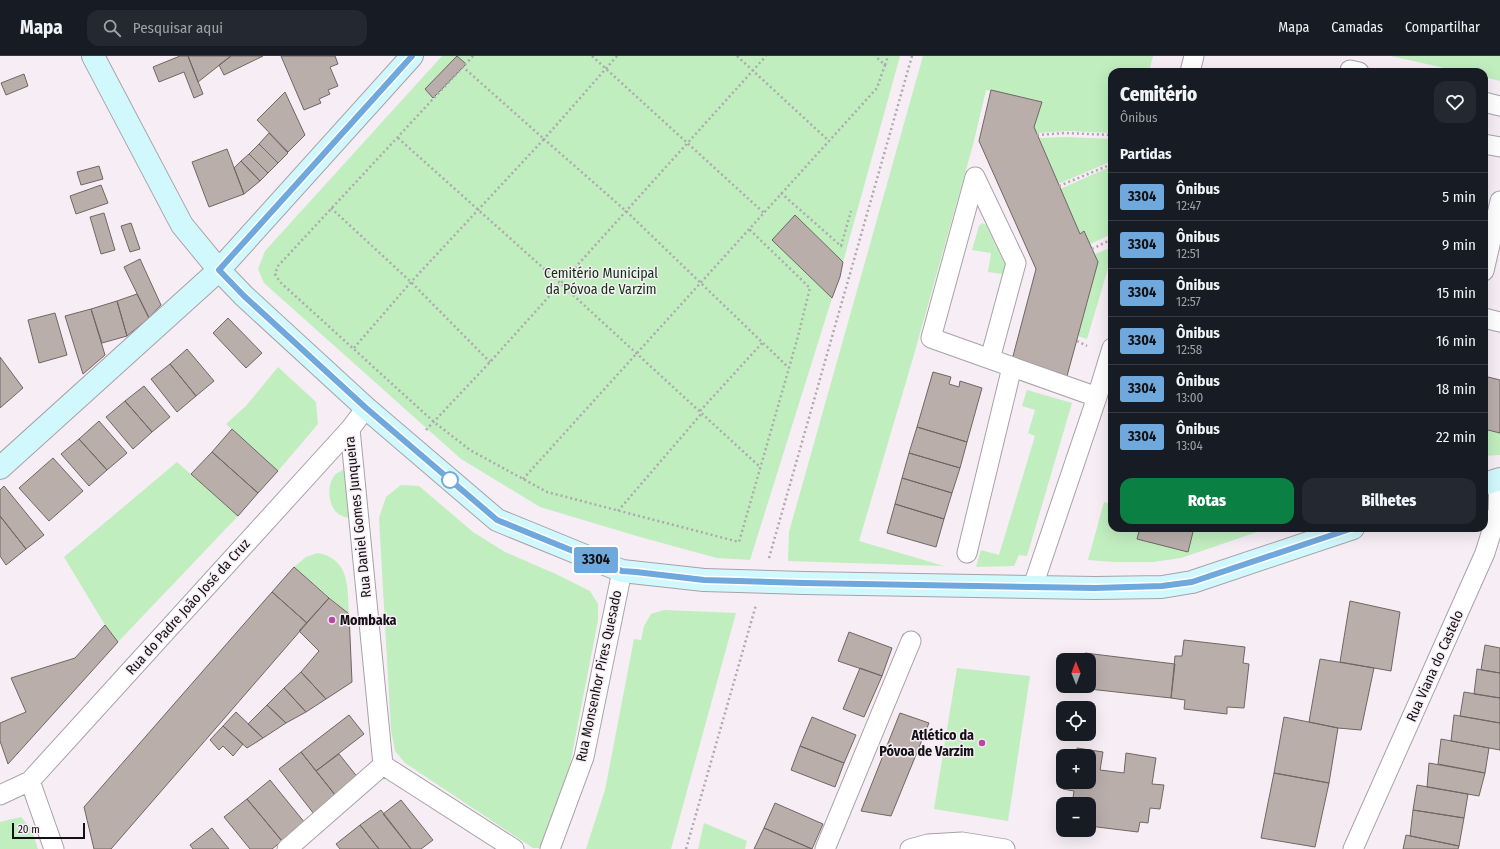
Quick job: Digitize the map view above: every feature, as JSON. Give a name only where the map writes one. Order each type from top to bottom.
[{"type":"main road","points":[[93,56],[182,225],[219,270],[244,296],[366,408],[497,520],[622,571],[704,580],[804,583],[1095,588],[1162,586],[1192,582],[1341,532]]},
{"type":"main road","points":[[0,468],[219,270],[412,56]]},
{"type":"street","points":[[1191,68],[1194,56]]},
{"type":"street","points":[[1488,103],[1500,106]]},
{"type":"street","points":[[1488,145],[1500,147]]},
{"type":"street","points":[[990,359],[1016,263],[975,177],[931,338],[1012,367],[1097,397]]},
{"type":"street","points":[[1488,254],[1500,201]]},
{"type":"street","points":[[1488,319],[1500,322]]},
{"type":"street","points":[[1033,586],[1108,361]]},
{"type":"street","points":[[967,553],[1012,367]]},
{"type":"street","name":"Rua do Padre João José da Cruz","points":[[0,795],[30,781],[350,428],[366,408]]},
{"type":"street","name":"Rua Daniel Gomes Junqueira","points":[[350,428],[383,765]]},
{"type":"street","name":"Rua Viana do Castelo","points":[[1353,849],[1485,552],[1498,511],[1494,480]]},
{"type":"street","name":"Rua Monsenhor Pires Quesado","points":[[550,849],[584,757],[622,571]]},
{"type":"street","points":[[825,849],[911,641]]},
{"type":"street","points":[[287,849],[383,765],[514,849]]},
{"type":"street","points":[[30,781],[54,849]]},
{"type":"street","points":[[910,849],[962,842],[1005,849]]},
{"type":"path","points":[[474,56],[278,266],[275,274],[280,282],[434,422],[470,450],[547,492],[739,542],[789,368],[810,288],[749,229]]},
{"type":"path","points":[[592,56],[764,213]]},
{"type":"path","points":[[354,348],[411,282],[544,139],[617,56]]},
{"type":"path","points":[[737,56],[829,141]]},
{"type":"path","points":[[434,422],[766,56]]},
{"type":"path","points":[[875,56],[885,65]]},
{"type":"path","points":[[523,479],[877,88],[888,56]]},
{"type":"path","points":[[769,559],[912,56]]},
{"type":"path","points":[[464,67],[626,211],[789,368]]},
{"type":"path","points":[[1037,135],[1065,133],[1108,135]]},
{"type":"path","points":[[398,138],[560,283],[760,467]]},
{"type":"path","points":[[1059,186],[1108,166]]},
{"type":"path","points":[[782,193],[841,246],[851,211]]},
{"type":"path","points":[[331,208],[411,282],[490,362]]},
{"type":"path","points":[[1092,249],[1108,241]]},
{"type":"path","points":[[1077,341],[1087,346]]},
{"type":"path","points":[[618,510],[763,342]]},
{"type":"path","points":[[686,849],[758,597]]},
{"type":"green space","name":"Cemitério Municipal da Póvoa de Varzim","points":[[442,56],[900,56],[840,277],[832,298],[750,560],[717,558],[540,507],[461,459],[264,283],[258,269],[265,251]]},
{"type":"green space","points":[[923,56],[1153,56],[1150,68],[1108,68],[1108,133],[1068,131],[1036,133],[1034,127],[1041,102],[986,90],[973,145],[913,358],[859,541],[944,566],[788,561],[789,532]]},
{"type":"green space","points":[[1391,56],[1500,56],[1500,81],[1488,78],[1488,68],[1444,68]]},
{"type":"green space","points":[[1066,137],[1108,139],[1108,163],[1058,184],[1039,138]]},
{"type":"green space","points":[[1108,168],[1108,236],[1090,244],[1084,232],[1080,234],[1060,189]]},
{"type":"green space","points":[[982,223],[986,225],[1010,275],[988,272],[991,253],[972,250],[979,226]]},
{"type":"green space","points":[[1108,249],[1108,268],[1087,339],[1078,336],[1098,262],[1095,254]]},
{"type":"green space","points":[[278,367],[316,402],[318,424],[278,471],[226,424],[246,406]]},
{"type":"green space","points":[[1027,390],[1072,403],[1027,556],[1019,555],[1014,566],[976,567],[981,550],[999,555],[1035,436],[1028,433],[1035,410],[1022,406]]},
{"type":"green space","points":[[1488,430],[1500,433],[1500,455],[1488,456]]},
{"type":"green space","points":[[177,462],[238,516],[118,642],[105,625],[64,557]]},
{"type":"green space","points":[[344,469],[349,518],[337,513],[332,505],[329,494],[333,478],[337,473]]},
{"type":"green space","points":[[401,485],[419,486],[473,532],[505,552],[590,591],[598,604],[598,620],[568,775],[542,848],[533,848],[405,763],[395,751],[391,730],[379,518],[386,497]]},
{"type":"green space","points":[[1104,502],[1108,503],[1108,532],[1139,532],[1137,539],[1187,552],[1193,532],[1257,532],[1181,558],[1153,562],[1088,560]]},
{"type":"green space","points":[[318,553],[329,557],[342,569],[347,585],[349,614],[294,567],[306,557]]},
{"type":"green space","points":[[664,610],[736,613],[671,849],[586,849],[605,790],[634,639],[641,640],[644,626],[651,614]]},
{"type":"green space","name":"Atlético da Póvoa de Varzim","points":[[957,668],[1030,676],[1008,821],[934,809]]},
{"type":"green space","points":[[21,817],[31,828],[38,849],[0,849],[0,822]]},
{"type":"green space","points":[[704,823],[747,841],[745,849],[698,849]]},
{"type":"building","points":[[180,56],[188,56],[203,94],[194,98],[184,72],[159,82],[153,67]]},
{"type":"building","points":[[188,56],[231,56],[198,82]]},
{"type":"building","points":[[231,56],[263,56],[224,75],[219,65]]},
{"type":"building","points":[[281,56],[335,56],[338,64],[330,67],[338,86],[328,90],[330,94],[319,99],[321,103],[304,110]]},
{"type":"building","points":[[457,56],[466,64],[433,98],[425,89]]},
{"type":"building","points":[[24,74],[28,86],[6,95],[1,83]]},
{"type":"building","points":[[991,90],[1042,102],[1034,127],[1080,234],[1084,231],[1098,262],[1067,376],[1012,360],[1036,269],[979,141]]},
{"type":"building","points":[[285,92],[305,135],[288,152],[257,120]]},
{"type":"building","points":[[269,133],[288,153],[278,163],[259,144]]},
{"type":"building","points":[[259,144],[278,163],[268,173],[249,154]]},
{"type":"building","points":[[227,149],[244,194],[209,207],[192,162]]},
{"type":"building","points":[[249,154],[268,173],[260,181],[241,161]]},
{"type":"building","points":[[241,161],[260,181],[244,194],[234,168]]},
{"type":"building","points":[[99,166],[103,179],[81,185],[77,172]]},
{"type":"building","points":[[101,185],[108,203],[76,214],[70,196]]},
{"type":"building","points":[[104,213],[115,250],[101,254],[90,217]]},
{"type":"building","points":[[795,215],[843,262],[840,277],[832,298],[772,240]]},
{"type":"building","points":[[131,223],[140,249],[130,252],[121,226]]},
{"type":"building","points":[[140,259],[161,305],[149,318],[124,267]]},
{"type":"building","points":[[137,294],[149,318],[127,336],[117,301]]},
{"type":"building","points":[[117,301],[127,336],[102,343],[91,309]]},
{"type":"building","points":[[91,309],[105,355],[83,374],[65,316]]},
{"type":"building","points":[[55,313],[67,355],[39,363],[28,320]]},
{"type":"building","points":[[228,318],[262,353],[246,368],[213,333]]},
{"type":"building","points":[[187,349],[214,381],[196,396],[170,364]]},
{"type":"building","points":[[0,357],[23,388],[0,408]]},
{"type":"building","points":[[170,364],[196,396],[177,412],[151,379]]},
{"type":"building","points":[[933,372],[951,377],[949,384],[959,387],[960,381],[982,388],[967,442],[917,427]]},
{"type":"building","points":[[1488,377],[1500,380],[1500,433],[1488,430]]},
{"type":"building","points":[[144,386],[170,417],[152,432],[125,401]]},
{"type":"building","points":[[125,401],[152,432],[133,449],[106,417]]},
{"type":"building","points":[[99,421],[127,453],[107,470],[79,439]]},
{"type":"building","points":[[917,427],[967,442],[960,468],[909,453]]},
{"type":"building","points":[[232,429],[278,471],[258,493],[212,452]]},
{"type":"building","points":[[79,439],[107,470],[89,486],[61,454]]},
{"type":"building","points":[[212,452],[258,493],[238,516],[191,474]]},
{"type":"building","points":[[909,453],[960,468],[952,493],[902,478]]},
{"type":"building","points":[[53,458],[83,491],[49,521],[19,488]]},
{"type":"building","points":[[902,478],[952,493],[944,519],[895,504]]},
{"type":"building","points":[[4,486],[44,535],[26,549],[0,516],[0,490]]},
{"type":"building","points":[[895,504],[944,519],[936,547],[887,533]]},
{"type":"building","points":[[0,516],[26,549],[6,565],[0,556]]},
{"type":"building","points":[[1139,532],[1193,532],[1188,552],[1137,539]]},
{"type":"building","points":[[294,567],[329,598],[307,623],[272,592]]},
{"type":"building","points":[[272,592],[307,623],[111,849],[94,849],[84,807]]},
{"type":"building","points":[[329,598],[349,614],[352,682],[326,699],[301,672],[319,651],[299,631]]},
{"type":"building","points":[[1350,601],[1400,612],[1391,671],[1340,662]]},
{"type":"building","points":[[105,625],[118,642],[8,764],[0,741],[0,723],[26,712],[11,678],[75,658]]},
{"type":"building","points":[[849,632],[892,648],[882,676],[838,661]]},
{"type":"building","points":[[1184,640],[1245,647],[1243,663],[1249,664],[1244,708],[1227,707],[1227,714],[1184,709],[1185,700],[1171,698],[1175,656],[1182,656]]},
{"type":"building","points":[[1485,645],[1500,648],[1500,673],[1481,670]]},
{"type":"building","points":[[1096,654],[1175,664],[1171,698],[1096,690]]},
{"type":"building","points":[[1320,659],[1374,668],[1361,730],[1338,728],[1309,722]]},
{"type":"building","points":[[860,668],[882,676],[864,717],[843,709]]},
{"type":"building","points":[[1477,669],[1500,673],[1500,698],[1474,694]]},
{"type":"building","points":[[301,672],[326,699],[306,712],[284,688]]},
{"type":"building","points":[[284,688],[306,712],[286,723],[267,705]]},
{"type":"building","points":[[1464,692],[1500,698],[1500,723],[1460,716]]},
{"type":"building","points":[[267,705],[286,723],[263,738],[248,724]]},
{"type":"building","points":[[236,712],[263,738],[247,748],[223,726]]},
{"type":"building","name":"Atlético da Póvoa de Varzim","points":[[900,713],[929,723],[891,816],[861,811]]},
{"type":"building","points":[[349,715],[364,734],[316,771],[301,752]]},
{"type":"building","points":[[1454,715],[1500,723],[1500,750],[1451,741]]},
{"type":"building","points":[[812,717],[856,735],[844,763],[800,746]]},
{"type":"building","points":[[1284,717],[1338,728],[1329,783],[1274,773]]},
{"type":"building","points":[[223,726],[243,744],[233,756],[223,746],[219,750],[210,740]]},
{"type":"building","points":[[1441,739],[1489,748],[1485,773],[1438,764]]},
{"type":"building","points":[[800,746],[844,763],[835,787],[791,770]]},
{"type":"building","points":[[1096,751],[1103,752],[1100,770],[1124,773],[1126,753],[1156,758],[1152,784],[1164,785],[1160,809],[1150,808],[1148,823],[1140,822],[1138,832],[1096,827],[1096,797],[1073,797],[1074,791],[1063,789],[1096,789]]},
{"type":"building","points":[[301,752],[336,796],[314,814],[279,769]]},
{"type":"building","points":[[339,754],[359,779],[336,796],[316,771]]},
{"type":"building","points":[[1429,763],[1485,773],[1479,796],[1427,787]]},
{"type":"building","points":[[1274,773],[1329,783],[1315,847],[1261,838]]},
{"type":"building","points":[[270,780],[305,823],[282,841],[247,799]]},
{"type":"building","points":[[1417,785],[1468,794],[1464,818],[1413,810]]},
{"type":"building","points":[[247,799],[282,841],[272,849],[250,849],[224,817]]},
{"type":"building","points":[[401,800],[433,840],[421,849],[411,849],[383,814]]},
{"type":"building","points":[[775,803],[823,824],[812,849],[764,828]]},
{"type":"building","points":[[381,810],[411,849],[379,849],[360,825]]},
{"type":"building","points":[[1413,810],[1464,818],[1459,846],[1410,836]]},
{"type":"building","points":[[360,825],[379,849],[340,849],[336,844]]},
{"type":"building","points":[[212,828],[229,849],[193,849],[190,845]]},
{"type":"building","points":[[764,828],[812,849],[754,849]]},
{"type":"building","points":[[1406,835],[1459,846],[1458,849],[1403,849]]},
{"type":"bus line","name":"3304","points":[[412,56],[219,270],[244,296],[366,408],[497,520],[622,571],[704,580],[1095,588],[1162,586],[1192,582],[1341,532]]},
{"type":"place","name":"Mombaka","points":[[332,620]]},
{"type":"place","name":"Atlético da Póvoa de Varzim","points":[[982,743]]}]
